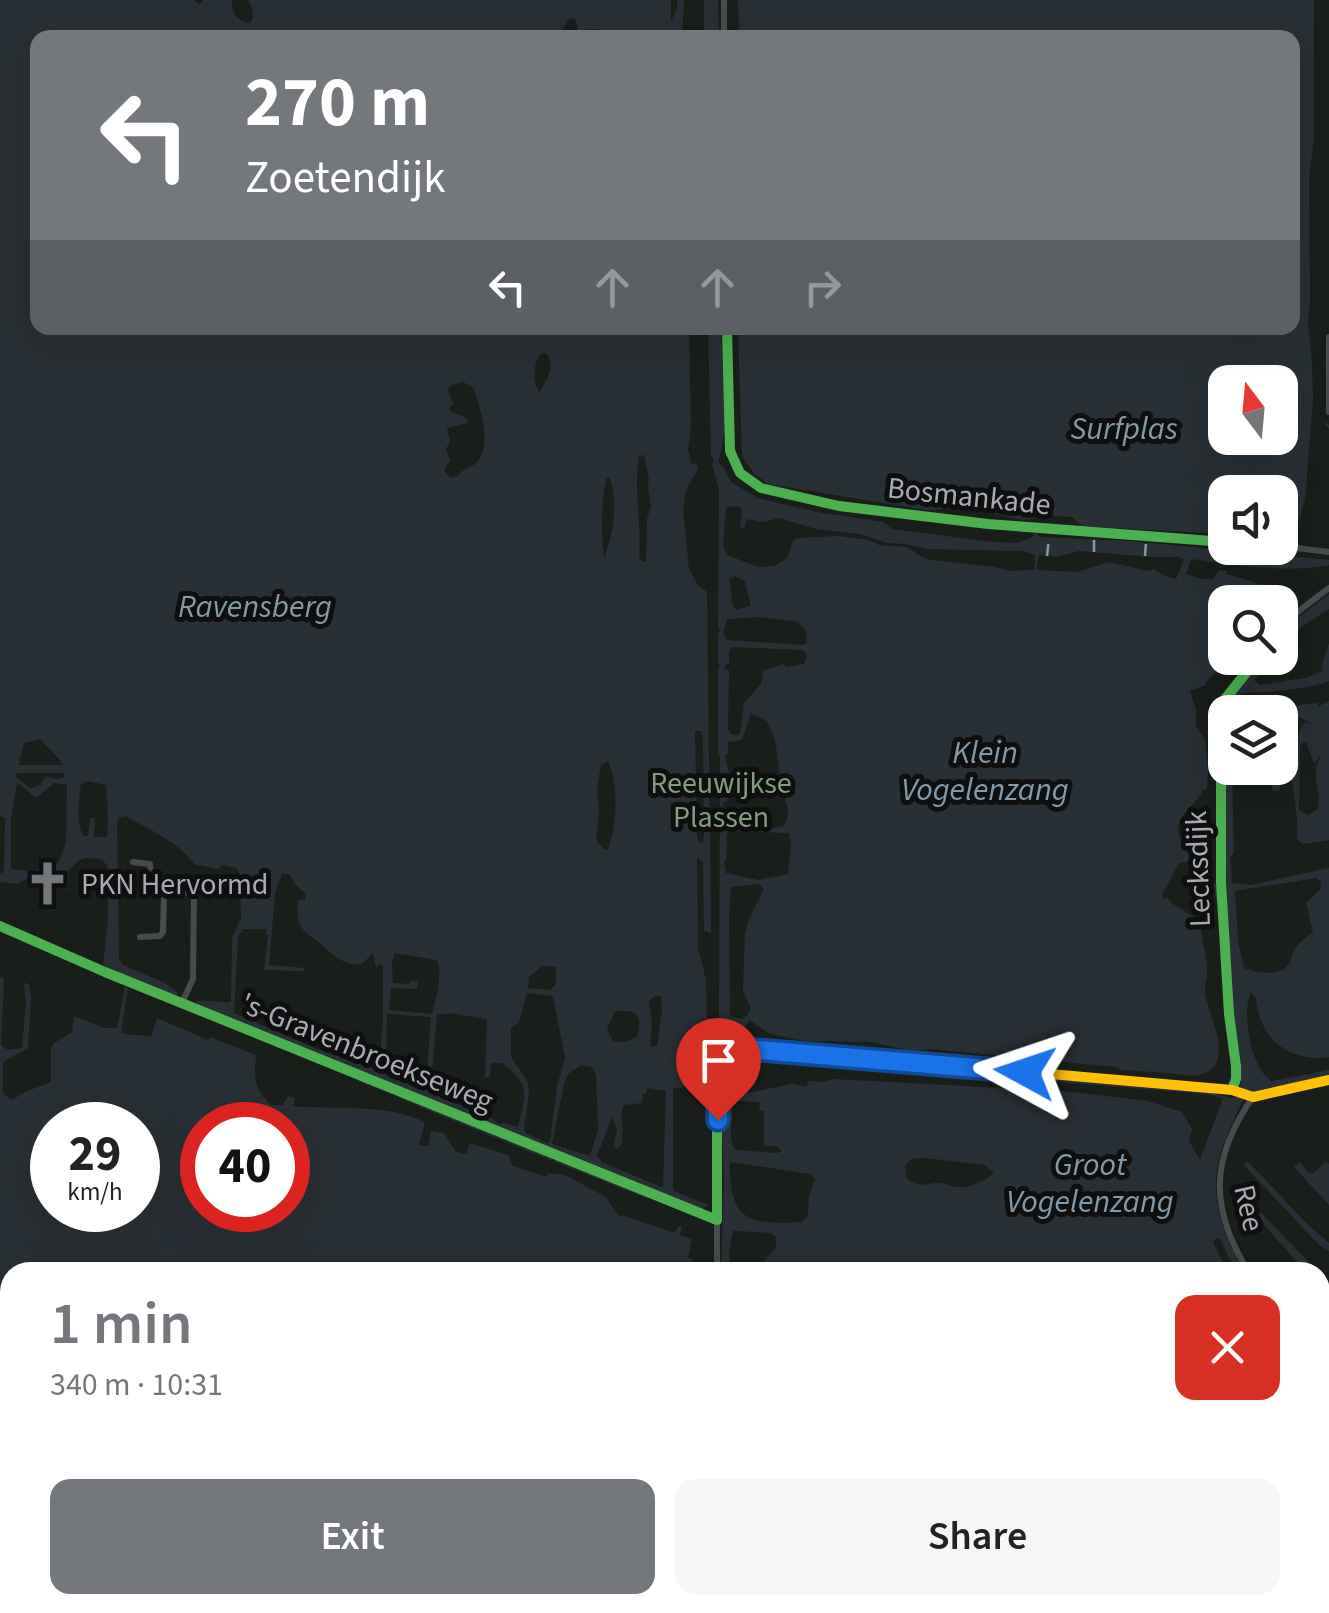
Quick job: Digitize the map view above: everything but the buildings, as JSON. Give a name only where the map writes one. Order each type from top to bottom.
[{"type":"street","points":[[724,0],[724,30]]},
{"type":"street","name":"Bosmankade","points":[[727,335],[730,452],[735,466],[753,485],[839,506],[1001,526],[1208,541]]},
{"type":"street","points":[[1329,336],[1329,412]]},
{"type":"street","points":[[1298,548],[1329,552]]},
{"type":"street","points":[[1298,613],[1329,588]]},
{"type":"street","name":"Lecksdijk","points":[[1243,1093],[1236,1079],[1220,882],[1220,711],[1244,675]]},
{"type":"street","points":[[133,862],[150,864],[151,890],[194,893],[193,978],[182,1003]]},
{"type":"street","points":[[140,937],[160,936],[163,932],[164,892]]},
{"type":"street","name":"'s-Gravenbroekseweg","points":[[0,926],[717,1220]]},
{"type":"street","points":[[717,1262],[726,1047],[1243,1093],[1329,1080]]},
{"type":"street","name":"Ree","points":[[1243,1093],[1218,1179],[1231,1237],[1244,1262]]},
{"type":"green space","name":"Reeuwijkse Plassen","points":[[0,0],[1329,0],[1329,1262],[0,1262]]},
{"type":"water","name":"Ravensberg","points":[[0,0],[193,0],[200,4],[204,0],[232,0],[236,16],[250,23],[253,14],[248,0],[671,0],[671,21],[677,0],[684,0],[682,30],[578,30],[573,18],[563,30],[30,30],[30,335],[689,335],[688,449],[691,464],[697,463],[698,469],[686,490],[683,510],[689,569],[707,592],[711,933],[704,931],[703,862],[699,858],[698,948],[706,980],[707,1017],[716,1030],[698,1042],[693,1077],[687,1080],[686,1087],[673,1088],[673,1188],[708,1205],[701,1210],[651,1191],[199,1005],[195,1002],[231,1002],[232,938],[241,918],[240,874],[236,868],[194,864],[173,843],[126,816],[117,822],[119,959],[123,965],[165,983],[178,993],[176,997],[103,965],[108,867],[102,859],[79,860],[69,870],[68,889],[59,873],[18,884],[0,882],[4,871],[5,818],[0,816]],"holes":[[[546,353],[551,363],[539,393],[535,379],[540,354]],[[463,382],[473,387],[484,445],[476,463],[450,478],[444,470],[450,460],[447,428],[467,423],[468,419],[450,411],[453,404],[448,390]],[[644,455],[651,506],[643,562],[639,557],[639,456]],[[609,478],[614,518],[604,558],[605,485]],[[695,731],[701,731],[703,740],[700,843],[697,837]],[[40,739],[61,761],[65,777],[45,777],[41,785],[30,788],[16,777],[24,743]],[[608,761],[616,805],[611,839],[605,850],[596,840],[601,765]],[[87,781],[106,785],[107,837],[94,837],[95,818],[90,818],[88,836],[83,836],[78,817],[81,784]],[[17,782],[36,798],[54,783],[67,785],[66,843],[58,863],[32,871],[11,869],[11,818]],[[282,873],[290,875],[305,893],[305,900],[298,900],[297,910],[306,933],[343,961],[362,964],[373,953],[376,968],[383,966],[379,1068],[323,1051],[234,1013],[238,937],[243,929],[266,929],[264,970],[304,971],[269,965],[275,893]],[[395,953],[437,960],[439,980],[432,1014],[389,1010],[391,988],[417,989],[418,981],[393,983]],[[542,966],[556,967],[556,984],[550,990],[528,988],[529,977]],[[527,993],[553,996],[565,1058],[547,1143],[524,1129],[528,1082],[511,1057],[511,1028],[519,1022]],[[661,996],[657,1046],[652,1047],[649,1000]],[[615,1011],[636,1015],[637,1037],[613,1041],[607,1029]],[[387,1014],[431,1017],[426,1083],[404,1083],[386,1076]],[[437,1015],[487,1019],[485,1077],[490,1077],[491,1063],[502,1063],[522,1084],[524,1098],[518,1127],[500,1125],[485,1114],[430,1092]],[[581,1065],[592,1067],[596,1075],[598,1130],[590,1156],[552,1144],[568,1074]],[[647,1088],[666,1091],[663,1187],[602,1162],[597,1156],[612,1117],[617,1129],[616,1149],[623,1134],[624,1105],[642,1103]]]},
{"type":"water","points":[[704,0],[718,0],[719,30],[704,30]]},
{"type":"water","name":"Surfplas","points":[[738,0],[1314,0],[1308,323],[1313,399],[1305,501],[1298,522],[1298,475],[1208,475],[1208,533],[1082,526],[1072,517],[1040,515],[1022,520],[966,508],[926,510],[768,484],[742,457],[738,335],[1300,335],[1300,30],[739,30]]},
{"type":"water","name":"Klein Vogelenzang","points":[[708,335],[721,335],[725,414],[718,462],[731,482],[758,498],[883,522],[892,529],[992,542],[1018,543],[1033,537],[1035,532],[1040,537],[1208,548],[1208,561],[1191,559],[1186,574],[1212,579],[1220,570],[1269,585],[1208,585],[1208,675],[1213,675],[1204,686],[1190,691],[1196,726],[1205,740],[1207,789],[1178,826],[1193,861],[1179,863],[1162,895],[1163,900],[1166,897],[1202,922],[1205,992],[1219,1051],[1211,1070],[1188,1076],[931,1049],[913,1051],[871,1042],[807,1041],[768,1033],[750,1020],[735,1039],[737,1054],[821,1060],[821,1064],[735,1057],[734,1092],[792,1084],[807,1087],[808,1081],[833,1079],[1063,1091],[1148,1101],[1182,1112],[1192,1129],[1189,1141],[1200,1160],[1223,1098],[881,1067],[882,1063],[1239,1096],[1241,1071],[1231,995],[1227,914],[1224,785],[1232,785],[1232,883],[1251,885],[1329,868],[1329,1057],[1301,1056],[1278,1045],[1263,1025],[1251,992],[1248,1001],[1253,1054],[1265,1075],[1272,1081],[1329,1070],[1329,1077],[1277,1089],[1246,1091],[1216,1173],[1220,1218],[1240,1262],[1231,1262],[1217,1238],[1213,1242],[1223,1262],[764,1262],[776,1247],[776,1237],[771,1233],[733,1231],[730,1262],[721,1262],[722,1123],[726,1118],[722,1117],[721,1071],[728,1044],[719,1026],[721,631],[719,491],[712,464]],"holes":[[[726,507],[742,509],[740,527],[744,529],[747,519],[763,522],[779,518],[816,529],[928,549],[1024,551],[1035,555],[1034,570],[1010,571],[925,559],[907,547],[839,536],[798,538],[787,558],[775,566],[758,567],[727,555],[723,546]],[[1079,551],[1184,559],[1176,579],[1154,569],[1109,562],[1077,572],[1036,570],[1039,555],[1055,557]],[[735,576],[745,581],[750,601],[750,606],[736,610],[729,579]],[[760,617],[798,622],[806,631],[807,643],[727,640],[723,633],[727,619]],[[733,647],[803,650],[807,655],[804,664],[782,664],[763,671],[761,684],[744,703],[737,735],[728,729],[729,670],[725,665],[729,663]],[[751,713],[767,721],[775,739],[780,774],[733,780],[725,756],[728,742],[742,740]],[[777,784],[787,804],[784,826],[727,825],[723,803],[727,802],[729,786]],[[789,833],[788,874],[758,880],[726,873],[727,834]],[[1316,878],[1321,882],[1321,889],[1306,903],[1313,932],[1297,946],[1285,968],[1275,972],[1244,968],[1235,891]],[[759,884],[764,889],[745,934],[743,991],[751,1008],[742,1019],[730,1016],[731,887]],[[736,1101],[759,1102],[760,1111],[764,1111],[764,1146],[776,1146],[782,1151],[735,1150],[731,1133]],[[911,1159],[985,1165],[994,1173],[976,1184],[961,1187],[941,1183],[920,1185],[907,1179],[905,1166]],[[730,1162],[810,1174],[815,1179],[808,1216],[802,1222],[755,1220],[738,1208]]]},
{"type":"water","name":"Klein Vogelenzang","points":[[1298,557],[1329,560],[1329,565],[1312,568],[1235,565],[1298,565]]},
{"type":"water","points":[[1329,594],[1329,609],[1298,630],[1298,618]]},
{"type":"water","points":[[1329,643],[1329,681],[1287,690],[1233,695],[1248,675],[1259,675],[1254,680],[1259,685],[1306,678],[1322,671]]},
{"type":"water","points":[[1329,701],[1329,840],[1303,844],[1297,839],[1293,785],[1298,785],[1298,736],[1305,722],[1316,726],[1298,717],[1298,705],[1319,706]],"holes":[[[1306,742],[1314,763],[1322,754],[1316,769],[1318,809],[1308,815],[1299,810],[1300,744]]]},
{"type":"water","points":[[0,977],[4,982],[1,1045],[8,1050],[22,1048],[24,983],[29,984],[31,997],[28,1048],[3,1062],[3,1094],[12,1100],[51,1082],[51,1048],[72,1032],[74,1016],[104,1028],[117,1028],[125,986],[128,988],[121,1033],[151,1037],[157,1018],[256,1055],[256,1082],[268,1102],[180,1102],[180,1232],[310,1232],[310,1107],[377,1110],[409,1116],[425,1122],[419,1145],[428,1146],[431,1131],[444,1133],[456,1152],[466,1154],[470,1143],[508,1155],[513,1166],[546,1177],[548,1173],[565,1175],[606,1197],[619,1217],[675,1233],[678,1226],[682,1227],[680,1235],[692,1239],[688,1258],[692,1262],[0,1262]]},
{"type":"water","points":[[1247,1161],[1329,1243],[1329,1251],[1243,1164]]},
{"type":"water","points":[[1326,1161],[1329,1205],[1294,1167],[1300,1162],[1309,1173],[1314,1173]]},
{"type":"water","points":[[1261,1213],[1309,1262],[1297,1262]]},
{"type":"waterway","points":[[1326,424],[1329,427]]},
{"type":"waterway","points":[[17,769],[63,769]]},
{"type":"waterway","points":[[1215,885],[1218,903]]},
{"type":"waterway","points":[[359,1080],[392,1093]]},
{"type":"waterway","points":[[399,1096],[428,1109]]},
{"type":"waterway","points":[[431,1110],[551,1159]]},
{"type":"waterway","points":[[556,1161],[645,1196]]},
{"type":"ferry route","points":[[1047,556],[1049,538]]},
{"type":"ferry route","points":[[1094,539],[1094,552]]},
{"type":"ferry route","points":[[1145,556],[1146,543]]},
{"type":"traffic: fast","points":[[727,335],[730,451],[740,473],[761,488],[839,506],[988,524],[1208,541]]},
{"type":"traffic: fast","points":[[1232,1090],[1236,1066],[1221,882],[1221,711],[1225,699],[1244,675]]},
{"type":"traffic: fast","points":[[0,926],[717,1220],[717,1054]]},
{"type":"traffic: slow","points":[[717,1054],[718,1049],[744,1047],[1232,1090],[1253,1097],[1329,1080]]},
{"type":"place","name":"PKN Hervormd","points":[[48,884]]},
{"type":"route","points":[[718,1120],[717,1054],[722,1047],[1025,1072]]},
{"type":"water label","name":"Groot Vogelenzang","points":[[1090,1182]]}]
